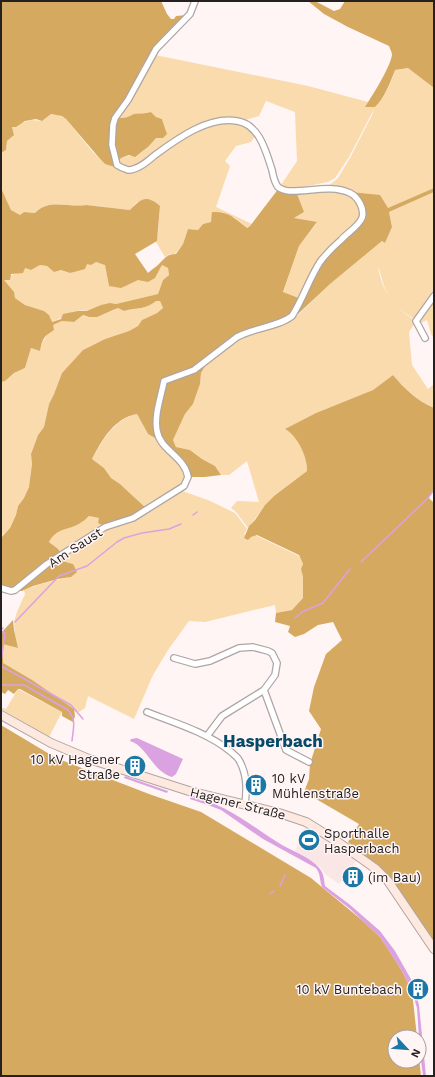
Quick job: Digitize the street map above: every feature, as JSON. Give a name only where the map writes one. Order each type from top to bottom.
[{"type":"main road","name":"Hagener Straße","points":[[1,714],[51,743],[89,759],[180,789],[244,804],[297,818],[306,822],[333,838],[374,868],[388,881],[434,949]]},
{"type":"street","name":"Am Saust","points":[[1,588],[8,591],[15,590],[47,564],[105,527],[133,518],[184,486],[188,477],[185,467],[161,442],[157,433],[156,422],[164,381],[194,370],[243,333],[285,320],[292,316],[320,262],[360,222],[362,211],[357,198],[346,192],[333,190],[288,191],[279,188],[275,182],[266,148],[258,135],[247,125],[238,121],[226,120],[210,123],[176,140],[142,165],[128,170],[117,166],[112,145],[113,125],[115,118],[128,100],[156,49],[190,14],[195,1]]},
{"type":"street","points":[[425,338],[416,320],[434,296]]},
{"type":"street","points":[[174,658],[195,664],[210,662],[239,648],[253,647],[262,648],[272,653],[277,663],[275,675],[264,690],[222,716],[207,736]]},
{"type":"street","points":[[264,690],[286,750],[309,762]]},
{"type":"street","points":[[146,712],[207,736],[221,744],[238,758],[245,773],[247,788],[244,804]]},
{"type":"shaded area","points":[[1,1],[161,1],[171,19],[174,19],[176,16],[187,15],[188,19],[186,22],[179,22],[141,68],[119,118],[151,112],[156,117],[162,119],[167,134],[163,138],[156,138],[148,147],[135,157],[129,155],[121,158],[115,167],[105,164],[66,119],[62,116],[51,114],[42,121],[36,119],[25,121],[16,127],[12,127],[14,135],[7,141],[6,150],[1,153]]},
{"type":"shaded area","points":[[308,1],[315,1],[334,11],[340,9],[345,1],[434,1],[434,88],[408,68],[395,70],[387,90],[378,104],[375,107],[365,107],[391,61],[392,54],[389,46],[324,14]]},
{"type":"shaded area","points":[[155,55],[308,86],[368,102],[366,107],[375,107],[382,99],[395,70],[408,68],[434,88],[434,188],[387,209],[350,192],[325,189],[338,178],[350,158],[374,109],[349,157],[335,178],[328,182],[287,190],[281,185],[297,161],[295,112],[266,101],[259,116],[245,120],[218,118],[195,127],[141,163],[128,168],[118,164],[121,158],[141,153],[151,142],[166,130],[162,119],[156,117],[151,112],[119,118]]},
{"type":"shaded area","points":[[51,114],[62,116],[66,119],[92,151],[105,164],[116,165],[128,170],[142,165],[176,141],[211,124],[238,122],[250,128],[255,136],[251,142],[236,146],[225,161],[230,166],[216,207],[252,224],[247,228],[234,217],[203,224],[198,230],[188,229],[183,244],[175,254],[170,254],[165,257],[156,242],[160,206],[137,202],[130,210],[86,205],[79,206],[59,204],[40,208],[35,213],[24,212],[20,215],[11,210],[1,188],[1,153],[6,150],[7,141],[14,135],[12,126],[31,120],[42,121]]},
{"type":"shaded area","points":[[1,188],[11,210],[20,215],[24,212],[35,213],[40,208],[59,204],[79,206],[86,205],[130,210],[144,199],[155,202],[160,206],[157,241],[135,254],[148,273],[166,257],[176,254],[183,244],[188,229],[198,230],[203,224],[211,222],[212,212],[227,214],[235,218],[247,228],[279,188],[297,194],[304,212],[294,218],[317,222],[299,246],[283,292],[301,299],[321,262],[358,225],[363,211],[350,192],[380,195],[388,208],[434,188],[434,192],[389,212],[392,227],[385,243],[382,241],[330,284],[298,314],[243,333],[211,356],[201,373],[200,384],[193,404],[185,414],[173,440],[176,447],[190,450],[215,466],[221,475],[189,477],[162,442],[148,434],[137,414],[122,420],[115,425],[105,437],[92,459],[104,468],[111,478],[120,484],[147,509],[133,517],[104,526],[98,523],[99,518],[89,516],[79,524],[55,534],[49,542],[58,549],[66,562],[73,564],[77,572],[71,577],[33,586],[22,591],[11,591],[1,588],[1,538],[10,528],[18,506],[29,487],[32,464],[31,454],[38,435],[44,427],[49,404],[62,373],[83,350],[105,339],[129,331],[138,326],[142,320],[157,313],[163,308],[160,301],[156,301],[149,306],[124,311],[118,308],[97,317],[83,315],[74,322],[62,321],[53,325],[54,330],[44,338],[40,351],[31,348],[25,368],[14,373],[5,381],[1,382]],"holes":[[[96,262],[105,265],[109,286],[121,288],[138,280],[148,282],[155,278],[162,265],[168,268],[169,275],[163,280],[158,294],[116,304],[110,303],[101,305],[87,311],[63,314],[61,319],[52,322],[49,315],[44,311],[25,305],[15,298],[14,292],[4,280],[10,280],[11,274],[23,273],[25,268],[31,270],[40,265],[47,266],[54,272],[61,270],[70,273],[85,269],[87,264],[91,265]]]},
{"type":"shaded area","points":[[341,191],[357,199],[362,214],[300,299],[283,293],[299,246],[317,223],[294,218],[304,212],[289,192]]},
{"type":"shaded area","points":[[434,192],[434,294],[416,320],[398,307],[416,321],[409,332],[412,365],[428,389],[434,384],[434,408],[417,398],[393,375],[373,390],[316,413],[286,429],[294,436],[301,447],[306,460],[307,471],[274,496],[265,505],[248,528],[236,512],[231,508],[237,501],[259,502],[247,461],[229,475],[221,475],[215,466],[190,450],[176,447],[173,440],[185,414],[193,404],[200,384],[201,373],[210,357],[237,338],[298,315],[330,284],[382,241],[385,243],[392,227],[389,212]],"holes":[[[378,266],[384,286],[389,297],[382,283]]]},
{"type":"shaded area","points":[[95,262],[105,264],[109,286],[155,278],[162,265],[168,268],[169,275],[163,280],[158,294],[116,304],[105,305],[88,311],[75,312],[51,322],[49,315],[44,311],[25,305],[15,298],[3,280],[25,268],[31,270],[40,265],[47,266],[54,272],[61,270],[70,273],[87,264]]},
{"type":"shaded area","points":[[434,297],[434,339],[427,320],[419,324],[418,320]]},
{"type":"shaded area","points":[[156,301],[160,301],[163,308],[157,313],[142,320],[138,326],[129,331],[105,339],[83,350],[62,373],[49,404],[44,427],[38,435],[31,454],[32,464],[29,487],[18,506],[10,528],[2,536],[1,382],[5,381],[14,373],[25,368],[31,348],[40,351],[42,343],[53,325],[62,321],[74,322],[83,315],[92,317],[118,308],[124,311],[145,307]]},
{"type":"shaded area","points":[[393,375],[411,394],[434,408],[434,490],[429,498],[434,503],[434,946],[390,879],[348,842],[359,824],[304,792],[309,779],[310,764],[321,729],[309,711],[314,687],[326,654],[342,640],[333,622],[318,625],[304,634],[295,637],[288,632],[290,626],[275,622],[276,613],[292,610],[303,598],[303,577],[301,569],[303,564],[299,555],[257,535],[248,540],[244,538],[249,526],[265,505],[274,496],[307,471],[306,460],[301,447],[294,436],[285,429],[316,413],[373,390]]},
{"type":"shaded area","points":[[137,414],[148,434],[160,441],[185,468],[186,482],[147,509],[120,484],[111,478],[104,468],[92,459],[105,438],[116,425],[122,420]]},
{"type":"shaded area","points":[[179,490],[208,500],[235,513],[247,529],[244,534],[251,537],[255,535],[299,556],[303,564],[301,569],[303,577],[303,598],[292,610],[276,613],[275,605],[205,622],[189,621],[168,650],[153,675],[134,719],[88,696],[85,708],[79,712],[75,712],[74,709],[2,663],[3,643],[18,648],[14,625],[18,609],[25,594],[24,590],[47,582],[71,577],[73,564],[66,562],[62,556],[105,527],[134,518]]},
{"type":"shaded area","points":[[89,516],[99,518],[104,526],[61,555],[49,541],[52,536],[59,531],[79,524]]},
{"type":"shaded area","points":[[13,620],[18,648],[3,644],[3,663],[32,680],[74,709],[75,716],[73,722],[62,716],[62,712],[20,689],[18,689],[14,694],[8,690],[5,694],[1,692],[1,633]]},
{"type":"shaded area","points":[[18,689],[62,712],[49,737],[1,709],[1,707],[6,709]]},
{"type":"shaded area","points":[[1,725],[56,758],[149,794],[201,812],[311,878],[363,921],[380,937],[402,971],[412,991],[416,1029],[387,1029],[387,1069],[420,1069],[421,1076],[1,1076]]},
{"type":"shaded area","points":[[137,738],[183,759],[176,774],[172,777],[159,770],[141,748],[130,741],[131,739]]},
{"type":"shaded area","points":[[125,776],[168,791],[167,793],[124,778]]},
{"type":"shaded area","points":[[190,797],[203,800],[227,810],[282,845],[312,861],[321,871],[324,877],[325,886],[349,904],[380,931],[395,951],[412,981],[419,1005],[421,1029],[418,1029],[417,1008],[412,991],[402,971],[380,937],[349,908],[322,887],[318,870],[316,868],[263,839],[221,810],[190,799]]},
{"type":"shaded area","points":[[306,826],[327,839],[356,861],[339,884],[325,874],[321,868],[311,860],[295,851]]},
{"type":"shaded area","points":[[422,1069],[425,1069],[426,1076],[423,1076]]},
{"type":"waterway","points":[[361,562],[427,499],[434,490]]},
{"type":"waterway","points":[[193,515],[197,512]]},
{"type":"waterway","points":[[15,622],[59,576],[87,566],[124,538],[142,533],[169,529],[181,524]]},
{"type":"waterway","points":[[295,618],[302,612],[323,603],[350,569]]},
{"type":"waterway","points":[[1,631],[5,633],[1,662]]},
{"type":"waterway","points":[[1,666],[71,705],[83,719]]},
{"type":"waterway","points":[[1,685],[24,685],[68,710],[73,717],[74,729],[72,741]]},
{"type":"waterway","points":[[280,886],[285,875]]},
{"type":"waterway","points":[[270,894],[274,891]]},
{"type":"place","name":"10 kV Hagener Straße","points":[[135,766]]},
{"type":"place","name":"10 kV Mühlenstraße","points":[[256,785]]},
{"type":"place","name":"Sporthalle Hasperbach","points":[[309,840]]},
{"type":"place","name":"(im Bau)","points":[[353,877]]},
{"type":"place","name":"10 kV Buntebach","points":[[418,989]]},
{"type":"district","name":"Hasperbach","points":[[273,741]]}]
